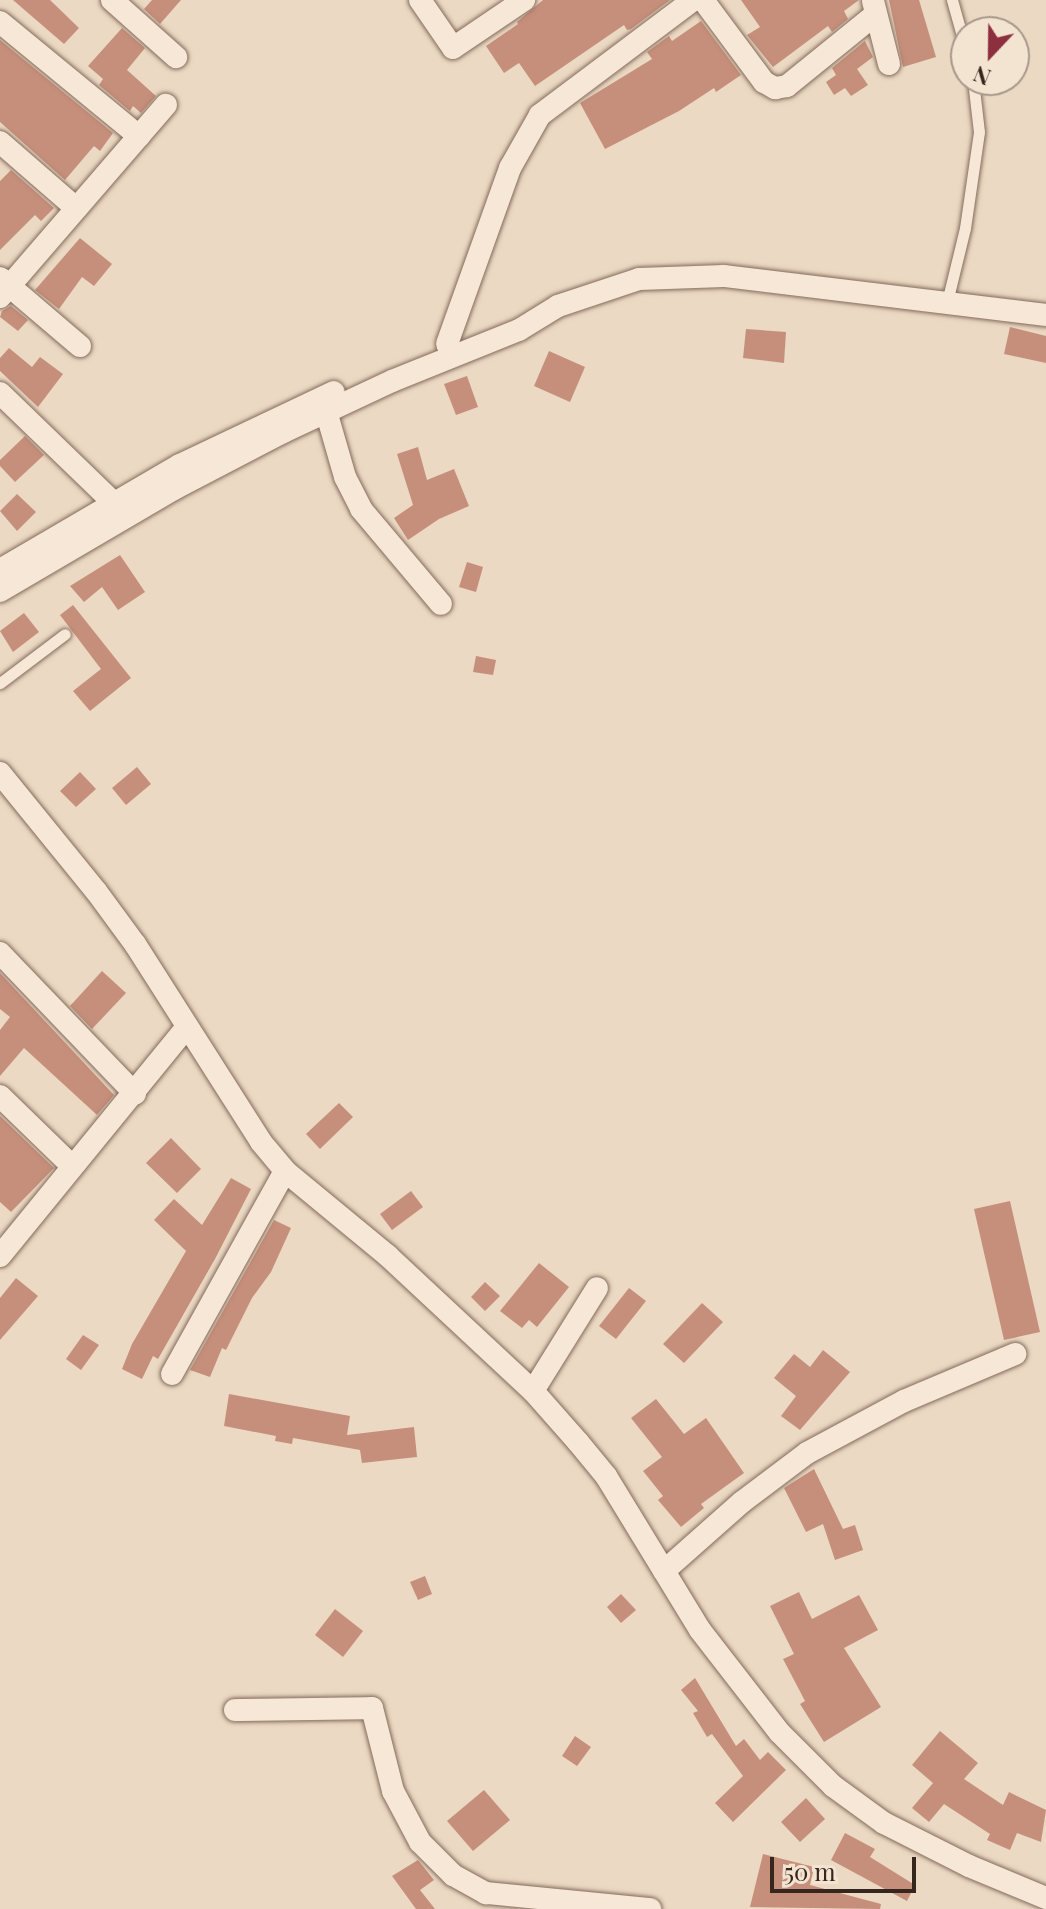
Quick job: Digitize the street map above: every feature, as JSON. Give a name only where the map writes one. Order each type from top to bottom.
[{"type":"street","points":[[112,0],[176,57]]},
{"type":"street","points":[[420,0],[453,48],[524,0]]},
{"type":"street","points":[[447,344],[510,168],[540,115],[693,0]]},
{"type":"street","points":[[703,0],[764,82],[775,88],[787,86],[875,7],[889,64]]},
{"type":"street","points":[[0,22],[139,136]]},
{"type":"street","points":[[80,346],[3,287],[166,105]]},
{"type":"street","points":[[0,142],[76,208]]},
{"type":"street","points":[[3,563],[285,413],[528,310],[558,306],[639,279],[686,275],[1046,315]]},
{"type":"street","points":[[0,591],[174,489],[326,411],[519,330],[558,306]]},
{"type":"street","points":[[0,393],[113,502]]},
{"type":"street","points":[[326,411],[345,477],[361,509],[441,604]]},
{"type":"street","points":[[0,773],[96,891],[237,1108],[285,1171],[388,1256],[533,1391],[606,1476],[730,1672],[780,1733],[833,1786],[884,1823],[969,1866],[1046,1898]]},
{"type":"street","points":[[0,953],[135,1094]]},
{"type":"street","points":[[2,1249],[135,1094],[187,1027]]},
{"type":"street","points":[[0,1096],[72,1166]]},
{"type":"street","points":[[172,1374],[285,1171]]},
{"type":"street","points":[[533,1391],[597,1288]]},
{"type":"street","points":[[664,1571],[742,1502],[807,1453],[904,1401],[1015,1354]]},
{"type":"street","points":[[235,1710],[372,1708],[393,1791],[420,1842],[453,1875],[486,1893],[561,1904],[650,1909]]},
{"type":"lane","points":[[947,302],[965,228],[979,132],[975,96]]},
{"type":"lane","points":[[0,683],[65,634]]},
{"type":"building","points":[[13,0],[50,0],[79,28],[64,44]]},
{"type":"building","points":[[152,0],[181,0],[160,24],[144,9]]},
{"type":"building","points":[[543,0],[670,0],[631,29],[627,30],[624,25],[535,86],[519,63],[504,73],[486,46],[518,24]]},
{"type":"building","points":[[741,0],[859,0],[844,11],[848,19],[832,32],[828,26],[773,67],[747,35],[760,27]]},
{"type":"building","points":[[889,0],[919,0],[936,57],[903,67]]},
{"type":"building","points":[[701,21],[741,75],[716,92],[714,88],[679,111],[605,149],[580,103],[652,59],[647,52],[669,36],[672,41]]},
{"type":"building","points":[[122,28],[145,48],[127,70],[156,96],[141,113],[133,106],[130,111],[99,85],[103,79],[88,66]]},
{"type":"building","points":[[0,40],[113,133],[100,151],[94,146],[65,180],[0,122]]},
{"type":"building","points":[[865,41],[873,57],[857,69],[868,85],[851,96],[845,88],[834,95],[826,82],[836,75],[832,68]]},
{"type":"building","points":[[11,170],[54,208],[41,221],[35,215],[0,250],[0,181]]},
{"type":"building","points":[[80,238],[112,264],[94,286],[82,277],[59,309],[35,290]]},
{"type":"building","points":[[11,306],[28,320],[18,331],[0,317],[2,311]]},
{"type":"building","points":[[1010,327],[1046,336],[1046,363],[1004,354]]},
{"type":"building","points":[[746,329],[786,332],[784,363],[743,358]]},
{"type":"building","points":[[9,348],[32,367],[40,357],[63,374],[38,407],[0,371],[0,358]]},
{"type":"building","points":[[549,351],[585,367],[570,402],[534,386]]},
{"type":"building","points":[[467,376],[478,407],[456,415],[444,384]]},
{"type":"building","points":[[25,436],[44,455],[15,482],[0,466],[0,460]]},
{"type":"building","points":[[418,447],[427,480],[454,469],[469,506],[439,519],[408,540],[394,518],[413,505],[397,454]]},
{"type":"building","points":[[17,494],[36,512],[17,531],[0,511]]},
{"type":"building","points":[[120,555],[145,592],[118,610],[102,587],[84,602],[70,586]]},
{"type":"building","points":[[467,562],[483,567],[476,592],[459,587]]},
{"type":"building","points":[[73,605],[131,678],[90,711],[73,691],[101,669],[60,615]]},
{"type":"building","points":[[24,613],[39,632],[13,652],[0,631]]},
{"type":"building","points":[[476,656],[496,660],[493,675],[473,672]]},
{"type":"building","points":[[137,767],[151,784],[126,805],[112,788]]},
{"type":"building","points":[[80,772],[96,789],[76,807],[60,791]]},
{"type":"building","points":[[102,971],[126,993],[92,1029],[70,1006]]},
{"type":"building","points":[[0,973],[114,1095],[97,1115],[24,1048],[0,1076],[0,1030],[10,1017],[0,1009]]},
{"type":"building","points":[[339,1103],[353,1117],[320,1149],[306,1134]]},
{"type":"building","points":[[0,1116],[54,1168],[11,1212],[0,1202]]},
{"type":"building","points":[[171,1138],[201,1169],[177,1193],[146,1163]]},
{"type":"building","points":[[231,1178],[251,1189],[158,1359],[153,1356],[142,1379],[122,1369],[132,1344],[186,1251],[154,1220],[174,1199],[202,1225]]},
{"type":"building","points":[[411,1191],[423,1207],[392,1230],[380,1214]]},
{"type":"building","points":[[1010,1201],[1040,1332],[1004,1340],[974,1209]]},
{"type":"building","points":[[274,1220],[291,1228],[271,1272],[252,1298],[226,1350],[222,1348],[210,1377],[190,1370]]},
{"type":"building","points":[[539,1263],[569,1287],[537,1327],[529,1320],[522,1328],[500,1311]]},
{"type":"building","points":[[16,1278],[38,1296],[0,1340],[0,1298]]},
{"type":"building","points":[[485,1282],[500,1296],[485,1311],[471,1297]]},
{"type":"building","points":[[629,1288],[646,1301],[616,1339],[599,1326]]},
{"type":"building","points":[[702,1303],[723,1322],[684,1363],[663,1344]]},
{"type":"building","points":[[83,1335],[99,1345],[81,1370],[66,1359]]},
{"type":"building","points":[[823,1350],[850,1372],[800,1430],[781,1416],[796,1396],[774,1378],[794,1354],[810,1367]]},
{"type":"building","points":[[229,1394],[350,1416],[347,1435],[414,1427],[417,1457],[362,1463],[360,1450],[293,1438],[292,1444],[275,1441],[276,1436],[224,1426]]},
{"type":"building","points":[[656,1399],[684,1434],[706,1418],[744,1473],[701,1504],[704,1508],[681,1527],[658,1500],[663,1496],[643,1471],[662,1457],[631,1418]]},
{"type":"building","points":[[814,1469],[843,1529],[855,1525],[863,1550],[835,1560],[823,1524],[806,1532],[784,1488]]},
{"type":"building","points":[[425,1576],[432,1594],[418,1600],[410,1582]]},
{"type":"building","points":[[799,1592],[812,1619],[859,1595],[878,1630],[844,1648],[881,1707],[824,1742],[800,1704],[805,1701],[783,1659],[794,1654],[770,1606]]},
{"type":"building","points":[[621,1594],[636,1610],[621,1623],[607,1607]]},
{"type":"building","points":[[335,1609],[363,1631],[343,1657],[315,1635]]},
{"type":"building","points":[[695,1678],[736,1746],[744,1739],[760,1760],[768,1752],[786,1770],[733,1822],[715,1803],[743,1776],[712,1734],[707,1737],[693,1713],[698,1711],[681,1690]]},
{"type":"building","points":[[940,1731],[978,1763],[964,1779],[1003,1805],[1009,1792],[1046,1810],[1041,1842],[1017,1833],[1010,1850],[987,1840],[990,1834],[944,1804],[929,1822],[912,1808],[933,1783],[912,1765]]},
{"type":"building","points":[[575,1736],[591,1747],[577,1766],[562,1756]]},
{"type":"building","points":[[484,1790],[510,1820],[473,1851],[447,1821]]},
{"type":"building","points":[[806,1798],[825,1819],[800,1842],[781,1822]]},
{"type":"building","points":[[845,1833],[875,1849],[870,1857],[915,1885],[907,1901],[831,1860]]},
{"type":"building","points":[[763,1854],[814,1867],[810,1885],[881,1904],[880,1909],[750,1907]]},
{"type":"building","points":[[418,1860],[434,1880],[420,1890],[435,1909],[416,1909],[392,1876]]}]
